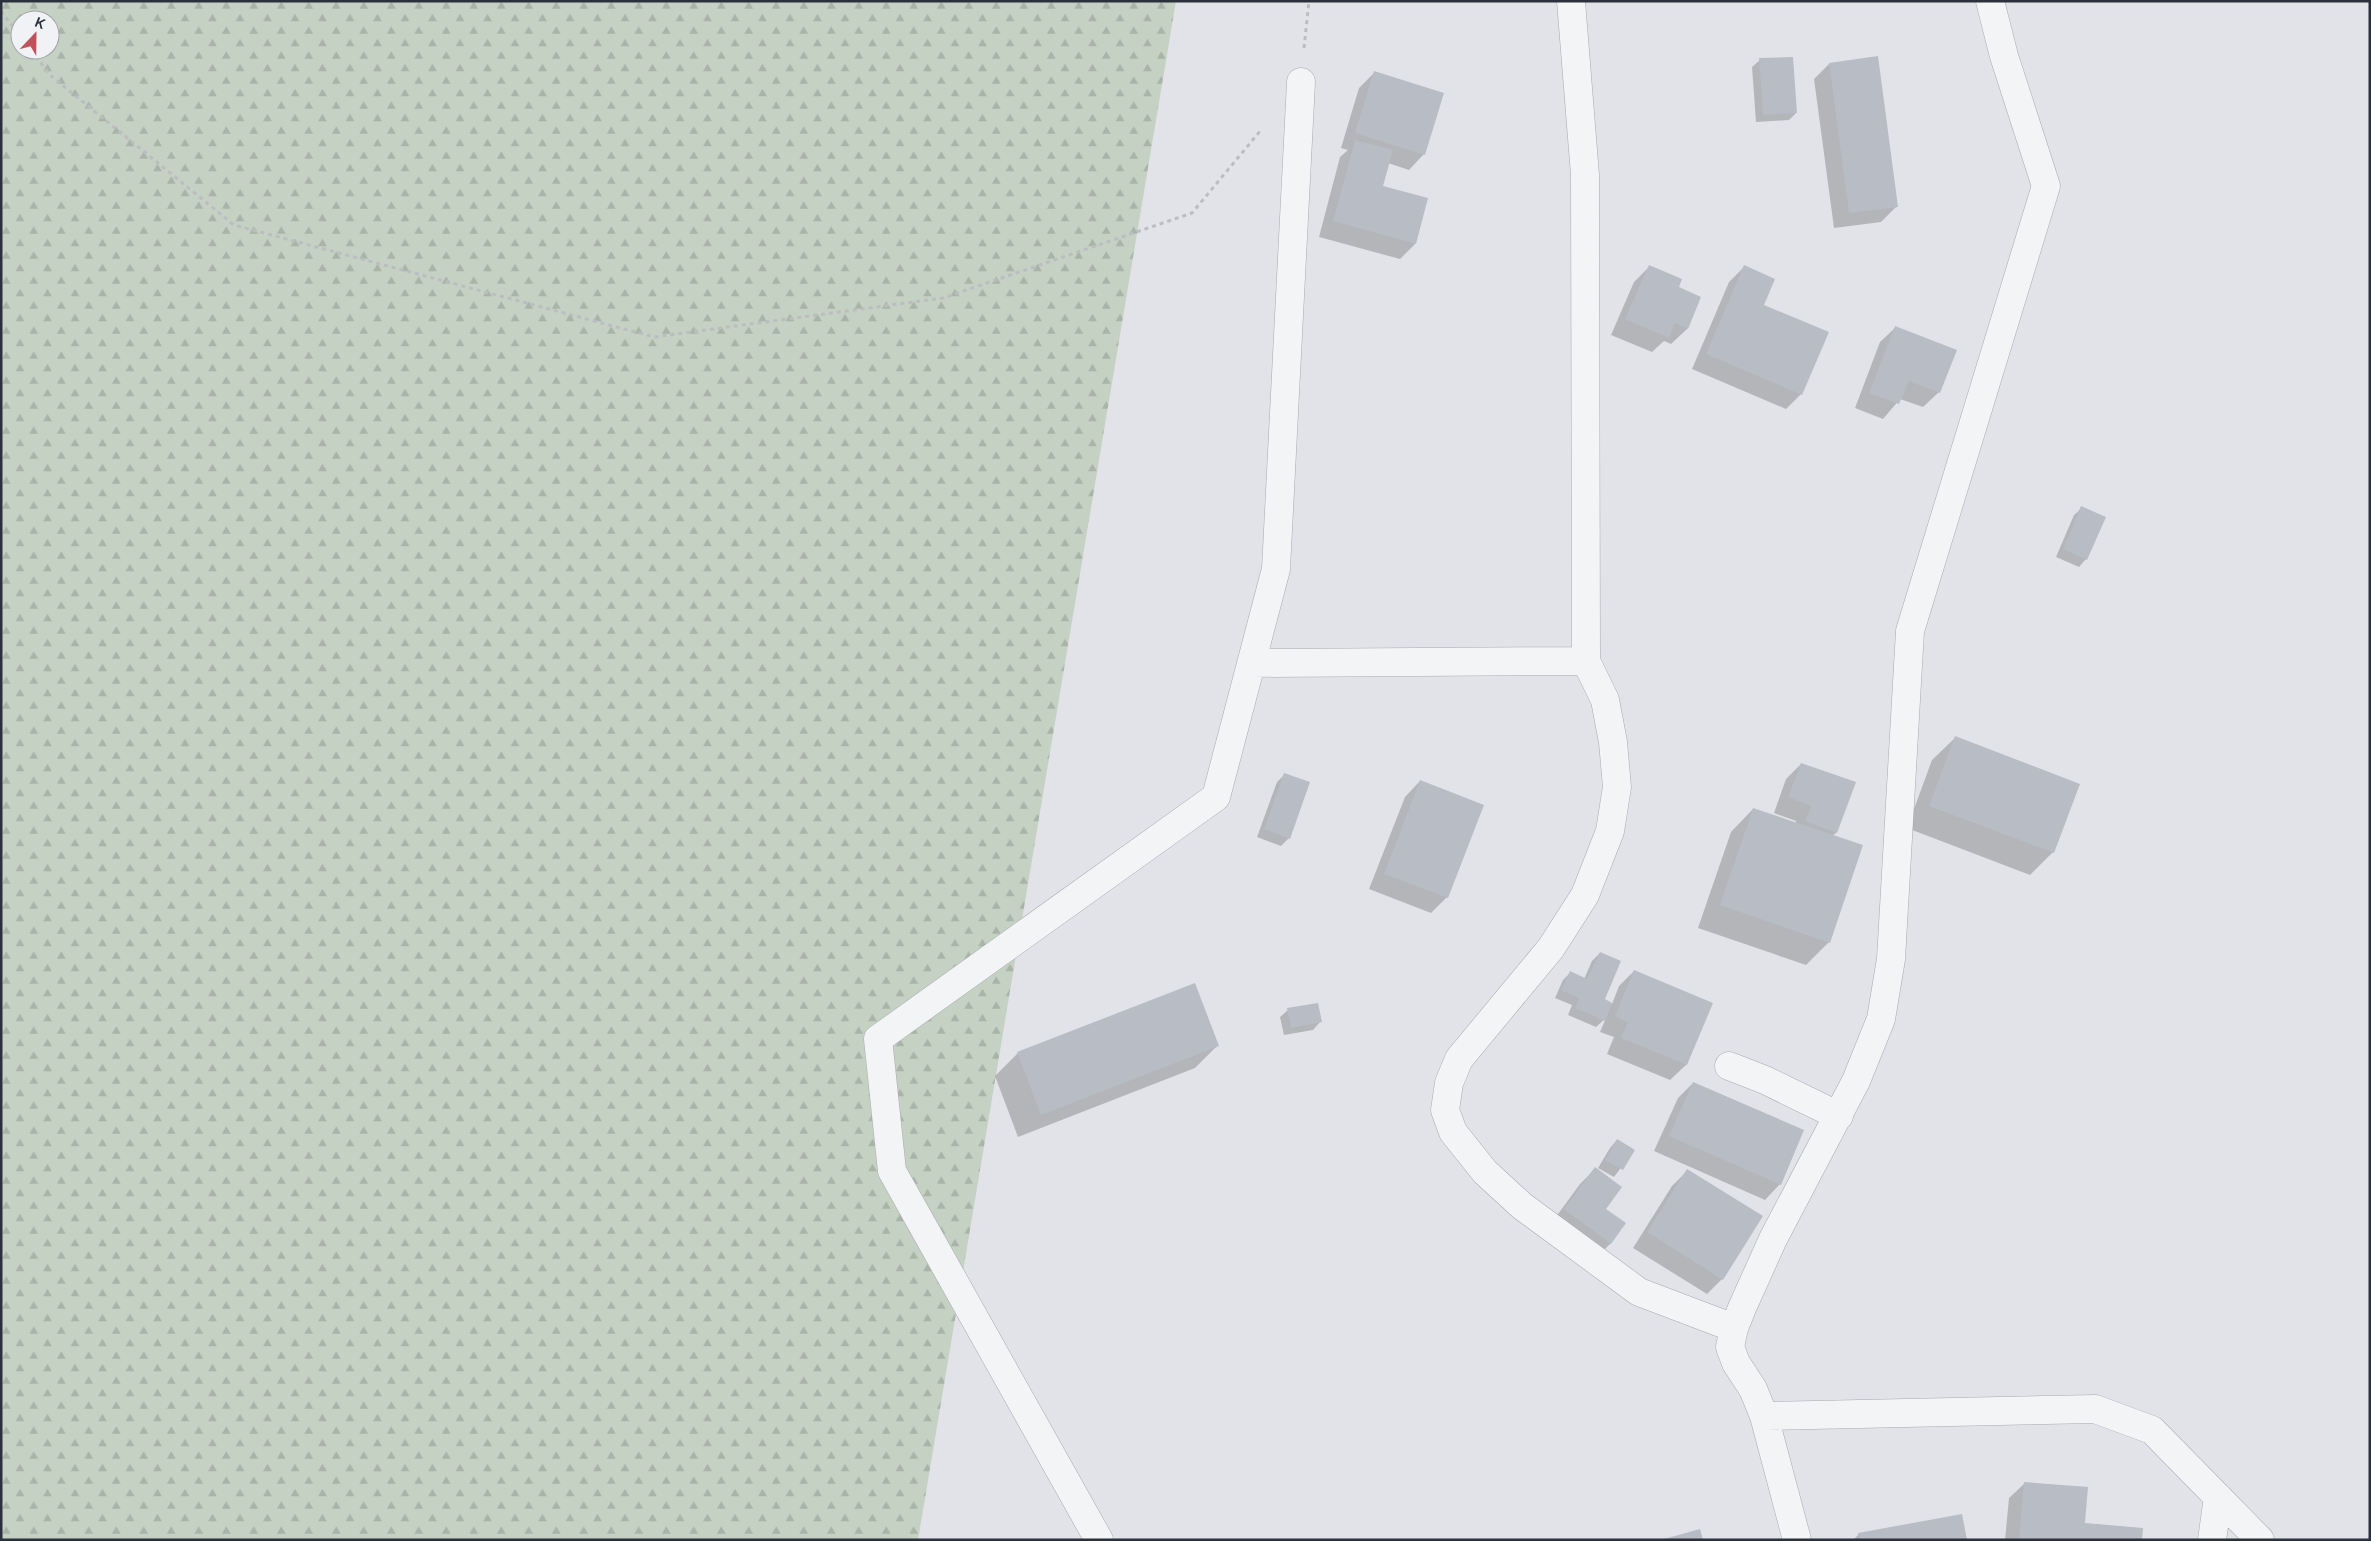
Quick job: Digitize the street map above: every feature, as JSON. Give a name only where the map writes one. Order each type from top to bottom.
[{"type":"street","points":[[1571,1],[1585,175],[1586,661],[1605,700],[1613,742],[1617,787],[1610,831],[1586,894],[1551,948],[1459,1059],[1449,1083],[1446,1110],[1453,1132],[1479,1166],[1522,1206],[1639,1292],[1734,1328]]},
{"type":"street","points":[[1797,1540],[1764,1416],[1753,1389],[1736,1363],[1730,1347],[1734,1328],[1773,1239],[1839,1116],[1856,1081],[1881,1020],[1891,959],[1910,631],[2046,186],[2004,56],[1990,1]]},
{"type":"street","points":[[1099,1540],[892,1171],[878,1039],[1216,797],[1276,569],[1301,82]]},
{"type":"street","points":[[1251,663],[1586,661]]},
{"type":"street","points":[[1729,1066],[1765,1080],[1839,1116]]},
{"type":"street","points":[[1764,1416],[2095,1409],[2152,1430],[2260,1540]]},
{"type":"street","points":[[2212,1540],[2218,1497]]},
{"type":"path","points":[[1301,82],[1309,1]]},
{"type":"path","points":[[1,12],[10,23]]},
{"type":"path","points":[[39,60],[50,75],[234,225],[654,337],[943,298],[1192,213],[1262,128]]},
{"type":"green space","points":[[1,1],[1176,1],[918,1540],[1,1540]]},
{"type":"building","points":[[1878,56],[1898,207],[1849,213],[1829,63]]},
{"type":"building","points":[[1793,57],[1797,113],[1763,115],[1759,58]]},
{"type":"building","points":[[1374,71],[1444,93],[1425,155],[1355,133]]},
{"type":"building","points":[[1355,140],[1393,150],[1383,186],[1428,198],[1416,244],[1333,221]]},
{"type":"building","points":[[1649,265],[1682,279],[1679,287],[1701,297],[1688,329],[1675,323],[1669,338],[1625,319]]},
{"type":"building","points":[[1744,265],[1775,279],[1764,305],[1829,332],[1802,395],[1706,354]]},
{"type":"building","points":[[1895,326],[1957,350],[1940,393],[1909,381],[1899,404],[1869,393]]},
{"type":"building","points":[[2081,506],[2106,517],[2087,560],[2063,549]]},
{"type":"building","points":[[1955,736],[2080,784],[2054,853],[1929,806]]},
{"type":"building","points":[[1801,763],[1856,782],[1837,833],[1805,821],[1811,806],[1788,797]]},
{"type":"building","points":[[1284,773],[1310,782],[1290,839],[1264,829]]},
{"type":"building","points":[[1420,780],[1484,805],[1448,898],[1384,874]]},
{"type":"building","points":[[1753,808],[1863,845],[1830,943],[1720,905]]},
{"type":"building","points":[[1600,952],[1621,961],[1605,999],[1612,1003],[1605,1021],[1575,1008],[1579,998],[1561,990],[1570,971],[1587,979]]},
{"type":"building","points":[[1634,970],[1713,1003],[1687,1065],[1621,1038],[1628,1022],[1615,1016]]},
{"type":"building","points":[[1195,983],[1219,1046],[1041,1115],[1017,1052]]},
{"type":"building","points":[[1318,1003],[1322,1022],[1291,1028],[1287,1008]]},
{"type":"building","points":[[1693,1082],[1804,1130],[1781,1185],[1669,1136]]},
{"type":"building","points":[[1617,1139],[1635,1150],[1623,1170],[1605,1160]]},
{"type":"building","points":[[1595,1167],[1622,1187],[1606,1209],[1626,1223],[1611,1244],[1564,1209]]},
{"type":"building","points":[[1687,1169],[1763,1216],[1723,1280],[1647,1232]]},
{"type":"building","points":[[2024,1482],[2088,1487],[2085,1523],[2143,1528],[2142,1540],[2019,1540]]},
{"type":"building","points":[[1962,1514],[1967,1540],[1860,1540],[1858,1533]]},
{"type":"building","points":[[1700,1529],[1703,1540],[1664,1540],[1664,1539]]}]
